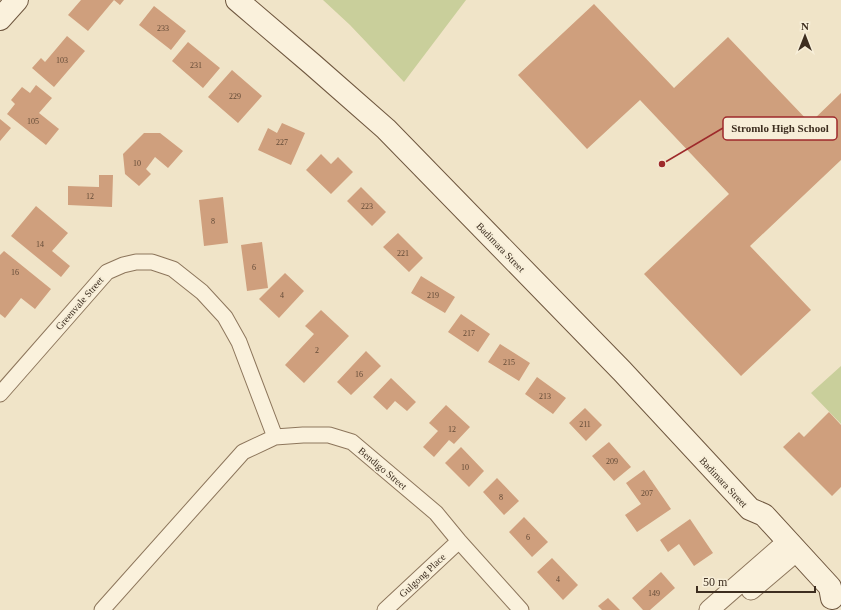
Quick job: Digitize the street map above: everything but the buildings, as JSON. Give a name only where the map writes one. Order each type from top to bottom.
[{"type":"main road","points":[[0,19],[17,0]]},
{"type":"main road","name":"Badimara Street","points":[[237,0],[386,129],[622,371],[750,509],[753,520],[788,550],[820,593],[837,603]]},
{"type":"street","name":"Greenvale Street","points":[[0,394],[107,272],[123,265],[136,262],[152,262],[173,269],[202,292],[225,317],[238,342],[275,437]]},
{"type":"street","name":"Bendigo Street","points":[[102,610],[243,452],[275,437],[303,435],[329,435],[352,442],[436,513],[521,610]]},
{"type":"street","name":"Gulgong Place","points":[[385,610],[459,541]]},
{"type":"street","points":[[709,610],[788,550]]},
{"type":"street","points":[[726,610],[788,550]]},
{"type":"green space","points":[[323,0],[466,0],[404,82],[350,25]]},
{"type":"green space","points":[[841,366],[841,424],[811,393]]},
{"type":"place","name":"Stromlo High School","points":[[662,164]]}]
